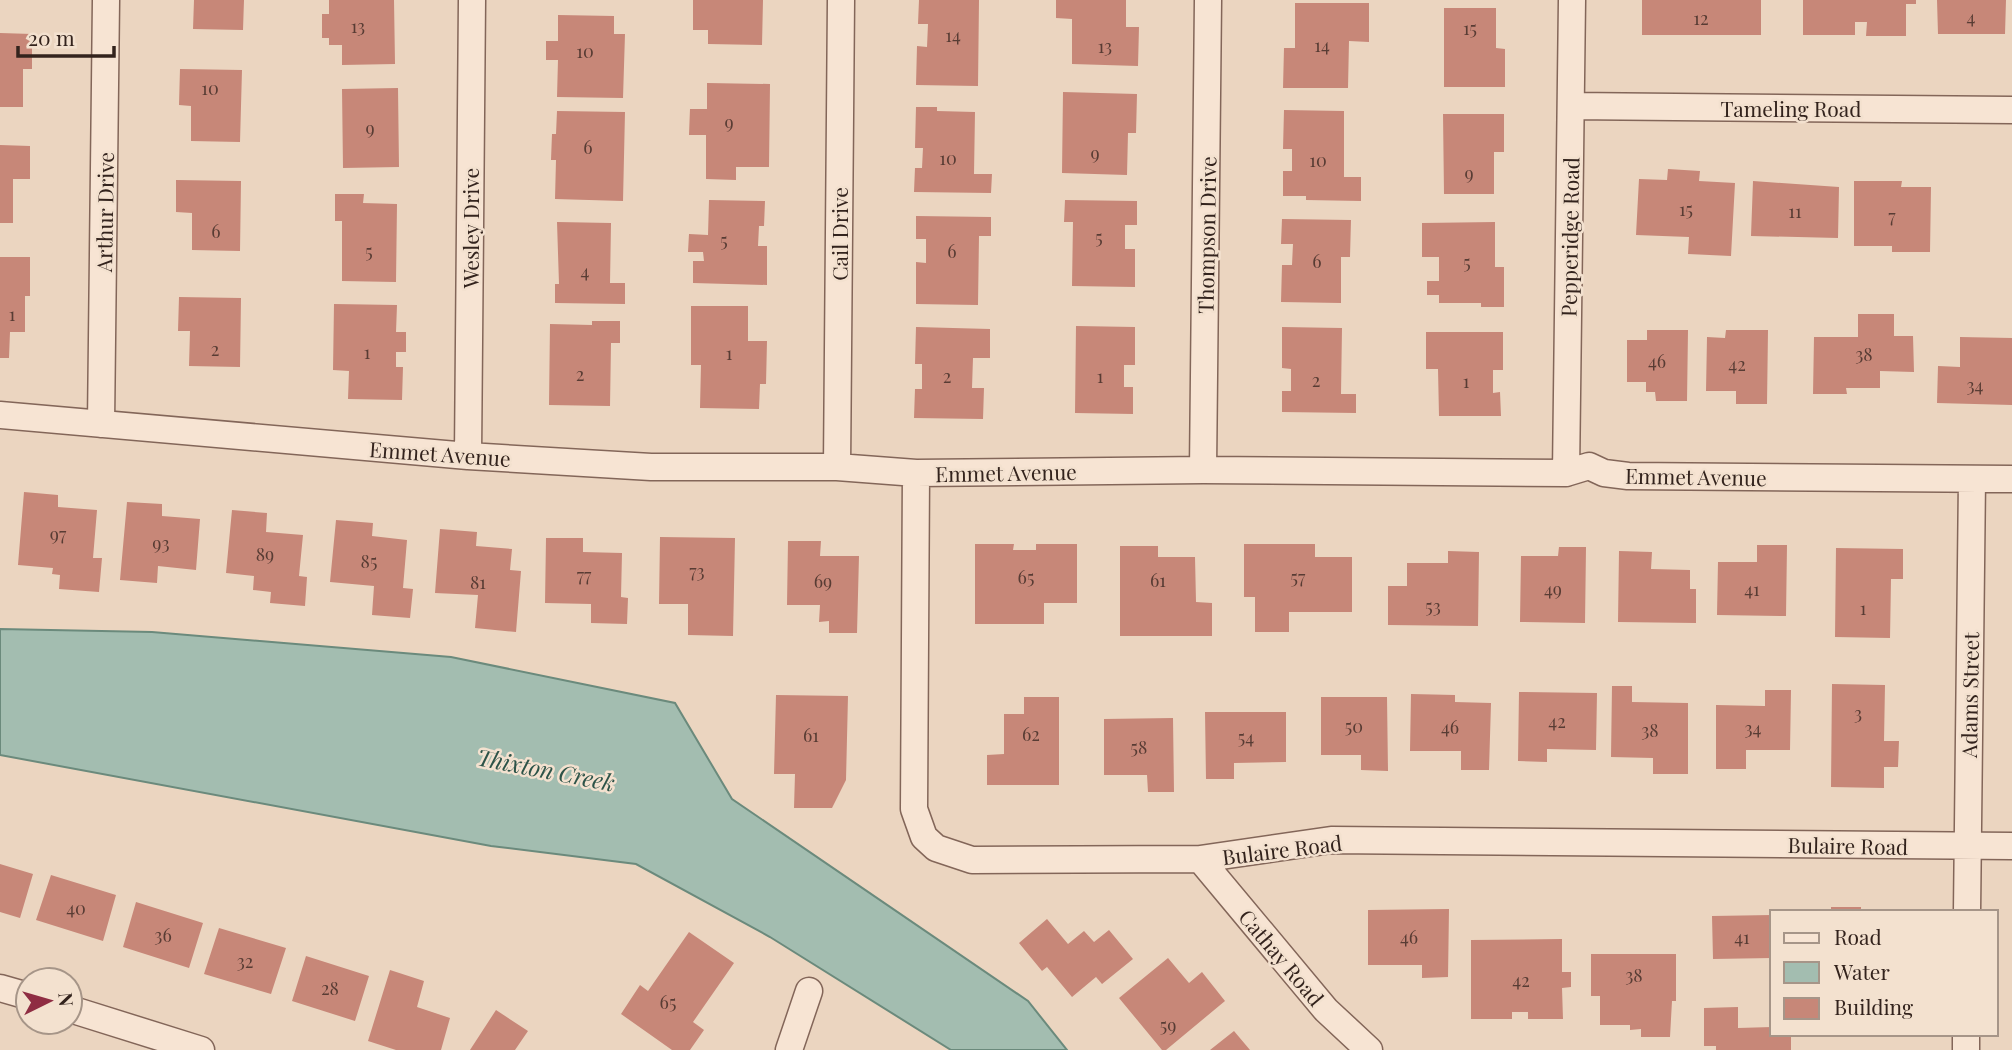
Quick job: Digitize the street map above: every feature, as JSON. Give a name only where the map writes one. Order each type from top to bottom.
[{"type":"street","name":"Arthur Drive","points":[[102,424],[106,0]]},
{"type":"street","name":"Wesley Drive","points":[[468,456],[472,0]]},
{"type":"street","name":"Cail Drive","points":[[837,467],[841,0]]},
{"type":"street","name":"Thompson Drive","points":[[1203,470],[1208,0]]},
{"type":"street","name":"Pepperidge Road","points":[[1566,473],[1572,0]]},
{"type":"street","name":"Tameling Road","points":[[1571,106],[2012,110]]},
{"type":"street","name":"Emmet Avenue","points":[[0,415],[468,456],[651,467],[837,467],[916,473],[1203,470],[1566,473],[1589,466],[1604,473],[1628,476],[2012,479]]},
{"type":"street","name":"Bulaire Road","points":[[916,473],[914,809],[923,837],[936,848],[972,860],[1200,859],[1331,840],[2012,846]]},
{"type":"street","name":"Adams Street","points":[[1967,910],[1972,479]]},
{"type":"street","name":"Cathay Road","points":[[1200,859],[1326,1010],[1369,1050]]},
{"type":"street","points":[[789,1050],[809,991]]},
{"type":"street","points":[[84,1014],[201,1050]]},
{"type":"water","name":"Thixton Creek","points":[[0,629],[152,632],[451,657],[675,703],[732,799],[1028,1001],[1067,1050],[951,1050],[770,937],[636,864],[491,846],[0,755]]},
{"type":"building","points":[[194,0],[244,0],[243,30],[193,29]]},
{"type":"building","points":[[329,0],[394,0],[395,64],[342,65],[342,45],[329,45],[329,38],[322,38],[322,14],[329,14]]},
{"type":"building","points":[[693,0],[763,0],[762,45],[708,44],[708,30],[693,30]]},
{"type":"building","points":[[919,0],[979,0],[978,86],[916,85],[917,46],[927,47],[928,24],[918,24]]},
{"type":"building","points":[[1056,0],[1126,0],[1126,27],[1139,27],[1138,66],[1072,64],[1072,19],[1056,18]]},
{"type":"building","points":[[1642,0],[1761,0],[1761,35],[1642,35]]},
{"type":"building","points":[[1803,0],[1916,0],[1916,4],[1906,4],[1906,36],[1866,36],[1867,22],[1855,22],[1855,35],[1803,35]]},
{"type":"building","points":[[1937,0],[2006,0],[2005,34],[1938,34]]},
{"type":"building","points":[[1295,3],[1369,3],[1369,42],[1349,41],[1348,88],[1283,88],[1284,48],[1295,48]]},
{"type":"building","points":[[1444,8],[1496,8],[1496,48],[1505,49],[1505,87],[1444,87]]},
{"type":"building","points":[[558,15],[614,16],[614,34],[625,34],[623,98],[557,97],[558,60],[546,60],[546,41],[558,41]]},
{"type":"building","points":[[0,33],[32,34],[32,69],[23,69],[23,107],[0,107]]},
{"type":"building","points":[[180,69],[242,70],[240,142],[191,141],[191,106],[179,105]]},
{"type":"building","points":[[707,83],[770,84],[769,167],[736,167],[736,180],[706,179],[706,135],[689,135],[690,109],[707,109]]},
{"type":"building","points":[[398,88],[399,167],[343,168],[342,89]]},
{"type":"building","points":[[1063,92],[1137,94],[1136,133],[1128,133],[1127,175],[1062,173]]},
{"type":"building","points":[[916,107],[937,107],[937,111],[975,112],[974,174],[992,174],[991,193],[914,192],[915,168],[922,168],[923,148],[915,148]]},
{"type":"building","points":[[1284,110],[1344,111],[1344,177],[1361,177],[1361,201],[1306,200],[1306,196],[1283,196],[1283,171],[1292,171],[1292,149],[1283,149]]},
{"type":"building","points":[[557,111],[625,112],[623,201],[555,199],[556,160],[551,160],[552,134],[556,134]]},
{"type":"building","points":[[1443,114],[1504,114],[1504,152],[1494,152],[1494,194],[1444,194]]},
{"type":"building","points":[[0,145],[30,146],[30,179],[13,179],[13,223],[0,223]]},
{"type":"building","points":[[1668,169],[1700,171],[1699,181],[1735,183],[1731,256],[1688,254],[1689,237],[1636,235],[1639,179],[1667,180]]},
{"type":"building","points":[[176,180],[241,181],[240,251],[192,250],[192,213],[176,212]]},
{"type":"building","points":[[1753,181],[1839,187],[1838,238],[1751,236]]},
{"type":"building","points":[[1854,181],[1902,181],[1901,187],[1931,187],[1930,252],[1892,252],[1892,246],[1854,246]]},
{"type":"building","points":[[335,194],[364,194],[363,203],[397,204],[396,282],[342,281],[342,221],[335,221]]},
{"type":"building","points":[[709,200],[765,201],[764,226],[759,226],[758,246],[767,246],[767,285],[693,283],[693,261],[704,261],[703,252],[688,252],[689,234],[708,235]]},
{"type":"building","points":[[1065,200],[1137,201],[1137,225],[1125,225],[1125,249],[1135,249],[1135,287],[1072,286],[1073,222],[1064,222]]},
{"type":"building","points":[[916,216],[991,217],[991,236],[979,236],[978,305],[916,304],[916,262],[926,263],[926,239],[916,239]]},
{"type":"building","points":[[1282,219],[1351,220],[1350,257],[1341,257],[1341,303],[1281,302],[1282,265],[1292,265],[1293,244],[1281,244]]},
{"type":"building","points":[[557,222],[611,223],[610,283],[625,283],[625,304],[555,303],[555,284],[559,284]]},
{"type":"building","points":[[1495,222],[1495,267],[1504,267],[1504,307],[1481,307],[1481,303],[1439,303],[1439,295],[1427,295],[1427,281],[1439,281],[1439,257],[1422,257],[1422,223]]},
{"type":"building","points":[[0,257],[30,257],[30,296],[25,296],[25,332],[10,332],[9,358],[0,358]]},
{"type":"building","points":[[179,297],[241,298],[240,367],[189,366],[190,331],[178,331]]},
{"type":"building","points":[[334,304],[397,305],[396,332],[406,332],[406,352],[396,352],[396,367],[403,367],[402,400],[348,399],[349,371],[333,370]]},
{"type":"building","points":[[691,306],[748,306],[748,341],[767,341],[766,384],[760,384],[759,409],[700,408],[701,365],[691,365]]},
{"type":"building","points":[[1858,314],[1894,314],[1894,336],[1913,336],[1914,372],[1880,371],[1880,388],[1846,388],[1847,394],[1813,394],[1814,337],[1858,337]]},
{"type":"building","points":[[592,321],[620,321],[620,343],[611,343],[610,406],[549,405],[550,324],[592,325]]},
{"type":"building","points":[[1076,326],[1135,327],[1135,365],[1124,365],[1124,387],[1133,387],[1133,414],[1075,413]]},
{"type":"building","points":[[916,327],[990,329],[990,358],[973,358],[972,388],[984,388],[983,419],[914,418],[915,389],[922,389],[922,364],[915,364]]},
{"type":"building","points":[[1282,327],[1342,328],[1341,394],[1356,394],[1356,413],[1282,412],[1282,391],[1291,391],[1291,369],[1282,368]]},
{"type":"building","points":[[1647,330],[1688,330],[1687,401],[1656,401],[1655,392],[1646,392],[1646,382],[1627,382],[1627,340],[1647,340]]},
{"type":"building","points":[[1726,330],[1768,330],[1767,404],[1736,404],[1736,391],[1706,391],[1707,337],[1725,338]]},
{"type":"building","points":[[1426,332],[1503,332],[1503,370],[1493,370],[1493,393],[1500,392],[1501,416],[1439,416],[1438,369],[1426,369]]},
{"type":"building","points":[[1960,337],[2012,338],[2012,405],[1937,403],[1938,366],[1960,367]]},
{"type":"building","points":[[24,492],[58,495],[58,507],[97,510],[93,558],[102,558],[99,592],[59,589],[60,575],[52,574],[53,568],[18,565]]},
{"type":"building","points":[[127,502],[162,504],[162,516],[200,519],[196,570],[158,566],[157,583],[120,580]]},
{"type":"building","points":[[232,510],[267,513],[266,532],[303,535],[299,576],[307,577],[305,606],[270,603],[271,592],[253,590],[254,576],[226,573]]},
{"type":"building","points":[[336,520],[373,523],[372,536],[407,540],[403,588],[413,589],[410,618],[372,615],[374,586],[330,582]]},
{"type":"building","points":[[440,529],[477,532],[476,546],[512,549],[510,570],[521,571],[516,632],[475,628],[478,595],[435,593]]},
{"type":"building","points":[[660,537],[735,538],[733,636],[688,635],[688,604],[659,604]]},
{"type":"building","points":[[546,538],[583,538],[583,552],[622,553],[621,597],[628,598],[627,624],[591,623],[591,604],[545,603]]},
{"type":"building","points":[[788,541],[821,541],[820,556],[859,556],[857,633],[829,633],[829,621],[819,622],[820,605],[787,605]]},
{"type":"building","points":[[975,544],[1014,544],[1013,550],[1036,550],[1036,544],[1077,544],[1077,603],[1044,603],[1044,624],[975,624]]},
{"type":"building","points":[[1244,544],[1315,544],[1315,557],[1352,557],[1352,612],[1289,612],[1289,632],[1255,632],[1255,597],[1244,597]]},
{"type":"building","points":[[1757,545],[1787,545],[1786,616],[1717,615],[1718,562],[1757,562]]},
{"type":"building","points":[[1120,546],[1158,546],[1158,557],[1195,557],[1196,602],[1212,603],[1212,636],[1120,636]]},
{"type":"building","points":[[1559,547],[1586,547],[1585,623],[1520,622],[1521,556],[1558,556]]},
{"type":"building","points":[[1836,548],[1903,549],[1903,579],[1891,579],[1890,638],[1835,637]]},
{"type":"building","points":[[1448,551],[1479,552],[1478,626],[1388,625],[1388,586],[1407,586],[1407,563],[1448,563]]},
{"type":"building","points":[[1619,551],[1652,552],[1651,569],[1690,570],[1690,589],[1696,589],[1696,623],[1618,622]]},
{"type":"building","points":[[1832,684],[1885,685],[1884,741],[1899,741],[1898,767],[1884,767],[1884,788],[1831,787]]},
{"type":"building","points":[[1612,686],[1632,686],[1632,702],[1688,703],[1688,774],[1653,774],[1653,758],[1611,757]]},
{"type":"building","points":[[1765,690],[1791,690],[1790,750],[1746,750],[1746,769],[1716,769],[1716,705],[1765,706]]},
{"type":"building","points":[[1519,692],[1597,693],[1596,750],[1547,749],[1547,762],[1518,761]]},
{"type":"building","points":[[1411,694],[1455,695],[1455,702],[1491,703],[1489,770],[1461,770],[1461,751],[1410,751]]},
{"type":"building","points":[[776,695],[848,696],[846,780],[832,808],[794,808],[795,774],[774,774]]},
{"type":"building","points":[[1024,697],[1059,697],[1059,785],[987,785],[987,755],[1004,754],[1004,714],[1024,714]]},
{"type":"building","points":[[1321,697],[1387,697],[1388,771],[1361,770],[1361,755],[1321,755]]},
{"type":"building","points":[[1205,712],[1286,712],[1286,762],[1234,763],[1234,779],[1206,779]]},
{"type":"building","points":[[1173,718],[1174,792],[1148,792],[1147,775],[1104,775],[1104,719]]},
{"type":"building","points":[[0,864],[33,874],[20,918],[0,912]]},
{"type":"building","points":[[51,875],[116,895],[103,941],[36,920]]},
{"type":"building","points":[[136,902],[203,923],[189,968],[123,947]]},
{"type":"building","points":[[1831,907],[1861,907],[1861,910],[1831,910]]},
{"type":"building","points":[[1449,909],[1448,977],[1422,978],[1422,965],[1368,965],[1368,910]]},
{"type":"building","points":[[1770,915],[1770,958],[1713,959],[1712,916]]},
{"type":"building","points":[[1047,919],[1068,944],[1084,931],[1094,942],[1109,930],[1133,959],[1102,984],[1096,977],[1072,997],[1047,967],[1042,971],[1019,943]]},
{"type":"building","points":[[219,928],[286,948],[271,994],[204,974]]},
{"type":"building","points":[[689,932],[734,963],[693,1022],[704,1030],[690,1050],[672,1050],[621,1014],[640,985],[648,991]]},
{"type":"building","points":[[1562,939],[1562,972],[1571,972],[1571,987],[1562,988],[1563,1019],[1528,1019],[1528,1012],[1512,1012],[1512,1019],[1471,1019],[1471,940]]},
{"type":"building","points":[[1591,954],[1676,954],[1676,1001],[1672,1001],[1670,1037],[1641,1037],[1641,1029],[1630,1030],[1630,1025],[1600,1025],[1600,996],[1591,996]]},
{"type":"building","points":[[306,956],[369,976],[355,1021],[292,1001]]},
{"type":"building","points":[[1168,958],[1189,983],[1202,972],[1225,1001],[1166,1050],[1162,1050],[1119,998]]},
{"type":"building","points":[[390,970],[424,981],[417,1007],[450,1018],[441,1050],[396,1050],[368,1041]]},
{"type":"building","points":[[1738,1007],[1738,1028],[1770,1027],[1770,1036],[1791,1036],[1791,1050],[1716,1050],[1716,1046],[1704,1046],[1704,1008]]},
{"type":"building","points":[[496,1010],[528,1031],[515,1050],[470,1050]]},
{"type":"building","points":[[1234,1031],[1250,1050],[1210,1050]]}]
